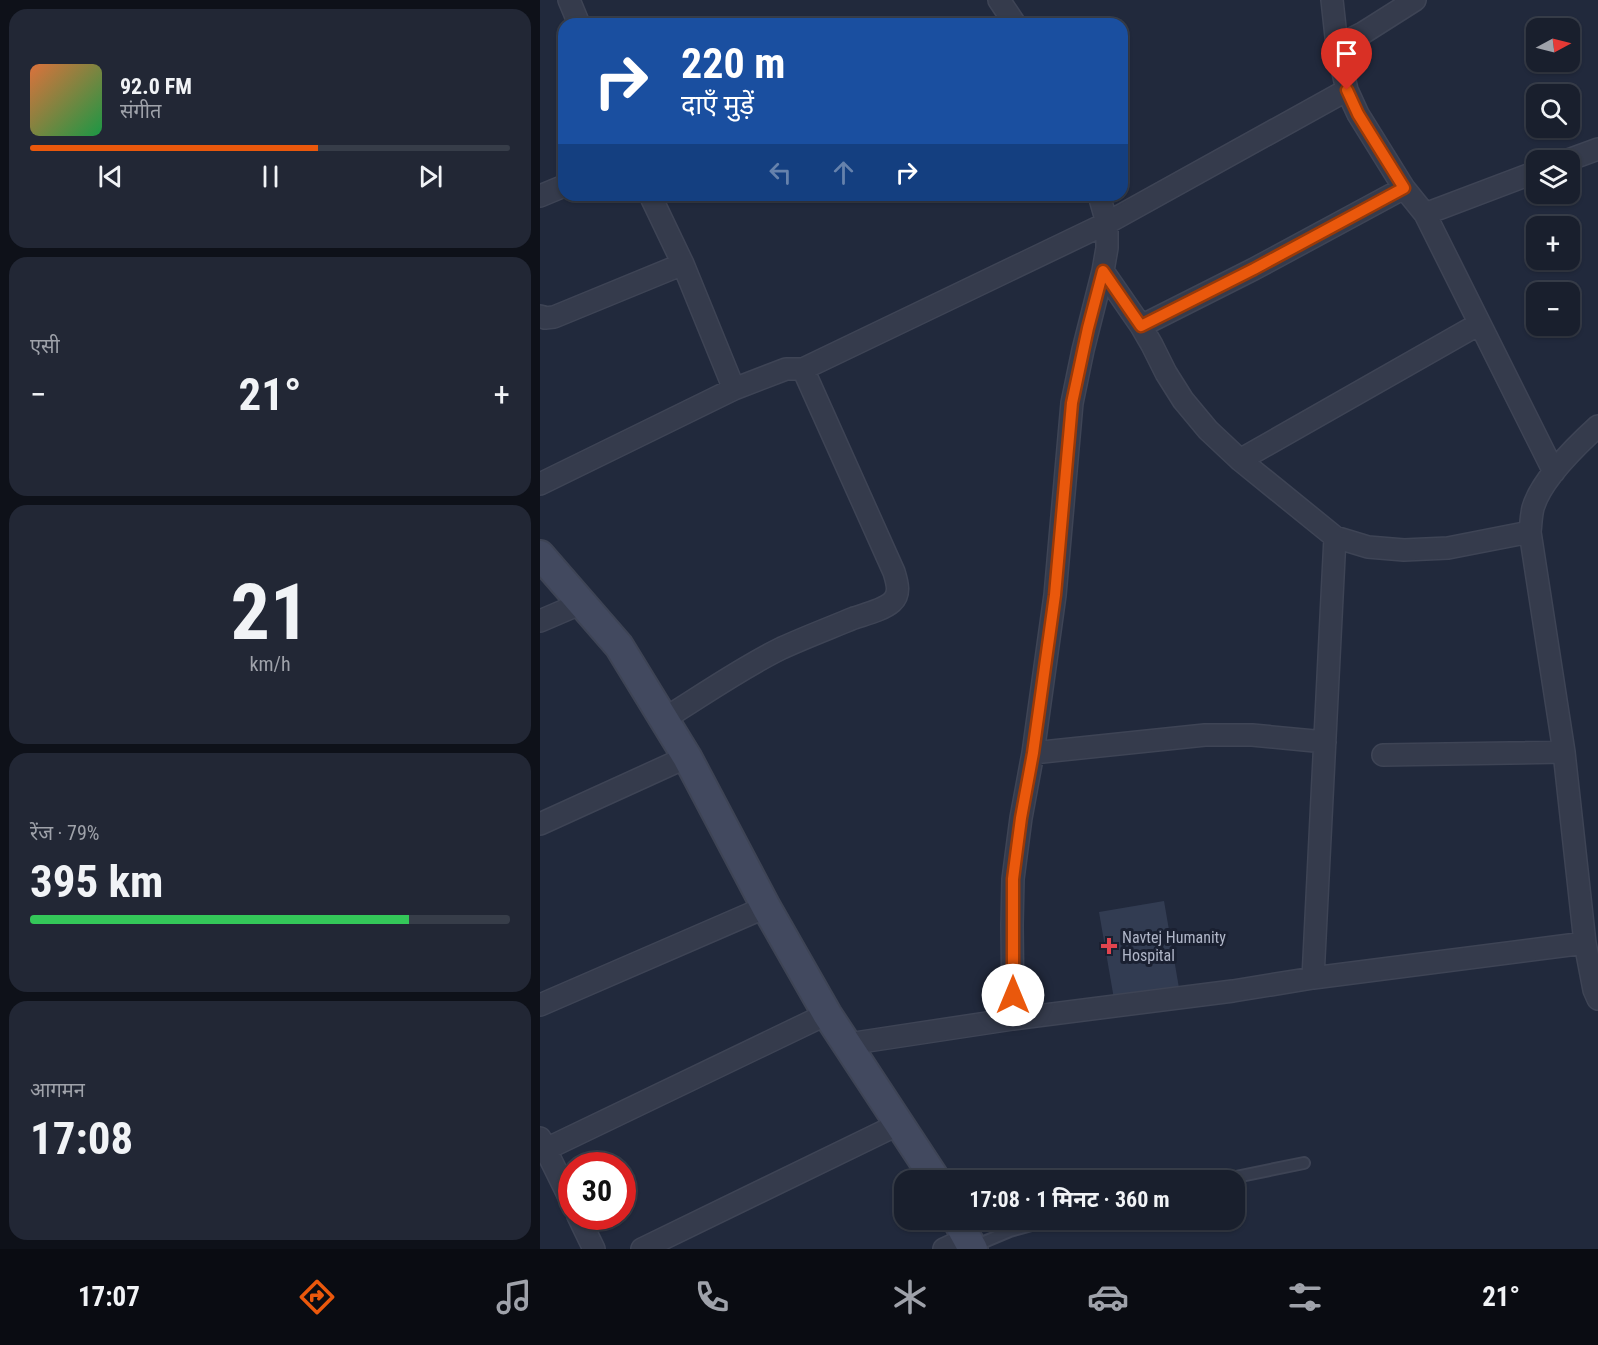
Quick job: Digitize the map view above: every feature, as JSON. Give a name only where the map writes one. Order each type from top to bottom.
[{"type":"street","points":[[569,0],[576,18]]},
{"type":"street","points":[[999,0],[1011,18]]},
{"type":"street","points":[[1332,0],[1337,46],[1347,90],[1358,114],[1404,188],[1425,214],[1554,472]]},
{"type":"street","points":[[1337,46],[1363,33],[1415,0]]},
{"type":"street","points":[[540,484],[734,389],[786,369],[803,369],[1107,223],[1347,90]]},
{"type":"street","points":[[1580,156],[1598,149]]},
{"type":"street","points":[[1425,214],[1526,176]]},
{"type":"street","points":[[540,196],[558,188]]},
{"type":"street","points":[[1141,326],[1254,269],[1404,188]]},
{"type":"street","points":[[653,201],[683,264],[734,389]]},
{"type":"street","points":[[1013,1019],[1013,879],[1055,595],[1072,403],[1107,248],[1107,223],[1101,201]]},
{"type":"street","points":[[540,316],[554,317],[683,264]]},
{"type":"street","points":[[1103,271],[1141,326],[1166,373],[1208,430],[1240,460],[1335,537],[1368,547],[1404,550],[1448,548],[1530,532]]},
{"type":"street","points":[[1240,460],[1479,324]]},
{"type":"street","points":[[664,719],[781,649],[893,602],[898,592],[894,572],[803,369]]},
{"type":"street","points":[[1598,426],[1554,472],[1540,491],[1532,510],[1530,532],[1564,752],[1585,944],[1594,990],[1598,999]]},
{"type":"street","points":[[1313,978],[1335,537]]},
{"type":"street","points":[[540,555],[619,646],[687,758],[766,907],[827,1014],[929,1170]]},
{"type":"street","points":[[540,621],[582,603]]},
{"type":"street","points":[[1033,753],[1205,735],[1252,735],[1325,742]]},
{"type":"street","points":[[1383,755],[1564,752]]},
{"type":"street","points":[[540,824],[687,758]]},
{"type":"street","points":[[540,1005],[766,907]]},
{"type":"street","points":[[848,1044],[1313,978],[1585,944]]},
{"type":"street","points":[[558,1176],[542,1146],[827,1014]]},
{"type":"street","points":[[642,1249],[899,1124]]},
{"type":"street","points":[[585,1230],[594,1249]]},
{"type":"lane","points":[[1245,1175],[1304,1163]]},
{"type":"lane","points":[[963,1240],[1014,1230]]},
{"type":"building","points":[[1164,901],[1179,988],[1114,999],[1099,912]]},
{"type":"place","name":"Navtej Humanity Hospital","points":[[1109,946]]},
{"type":"route","points":[[1013,995],[1013,879],[1055,595],[1072,403],[1103,271],[1141,326],[1254,269],[1404,188],[1358,114],[1347,90]]}]
